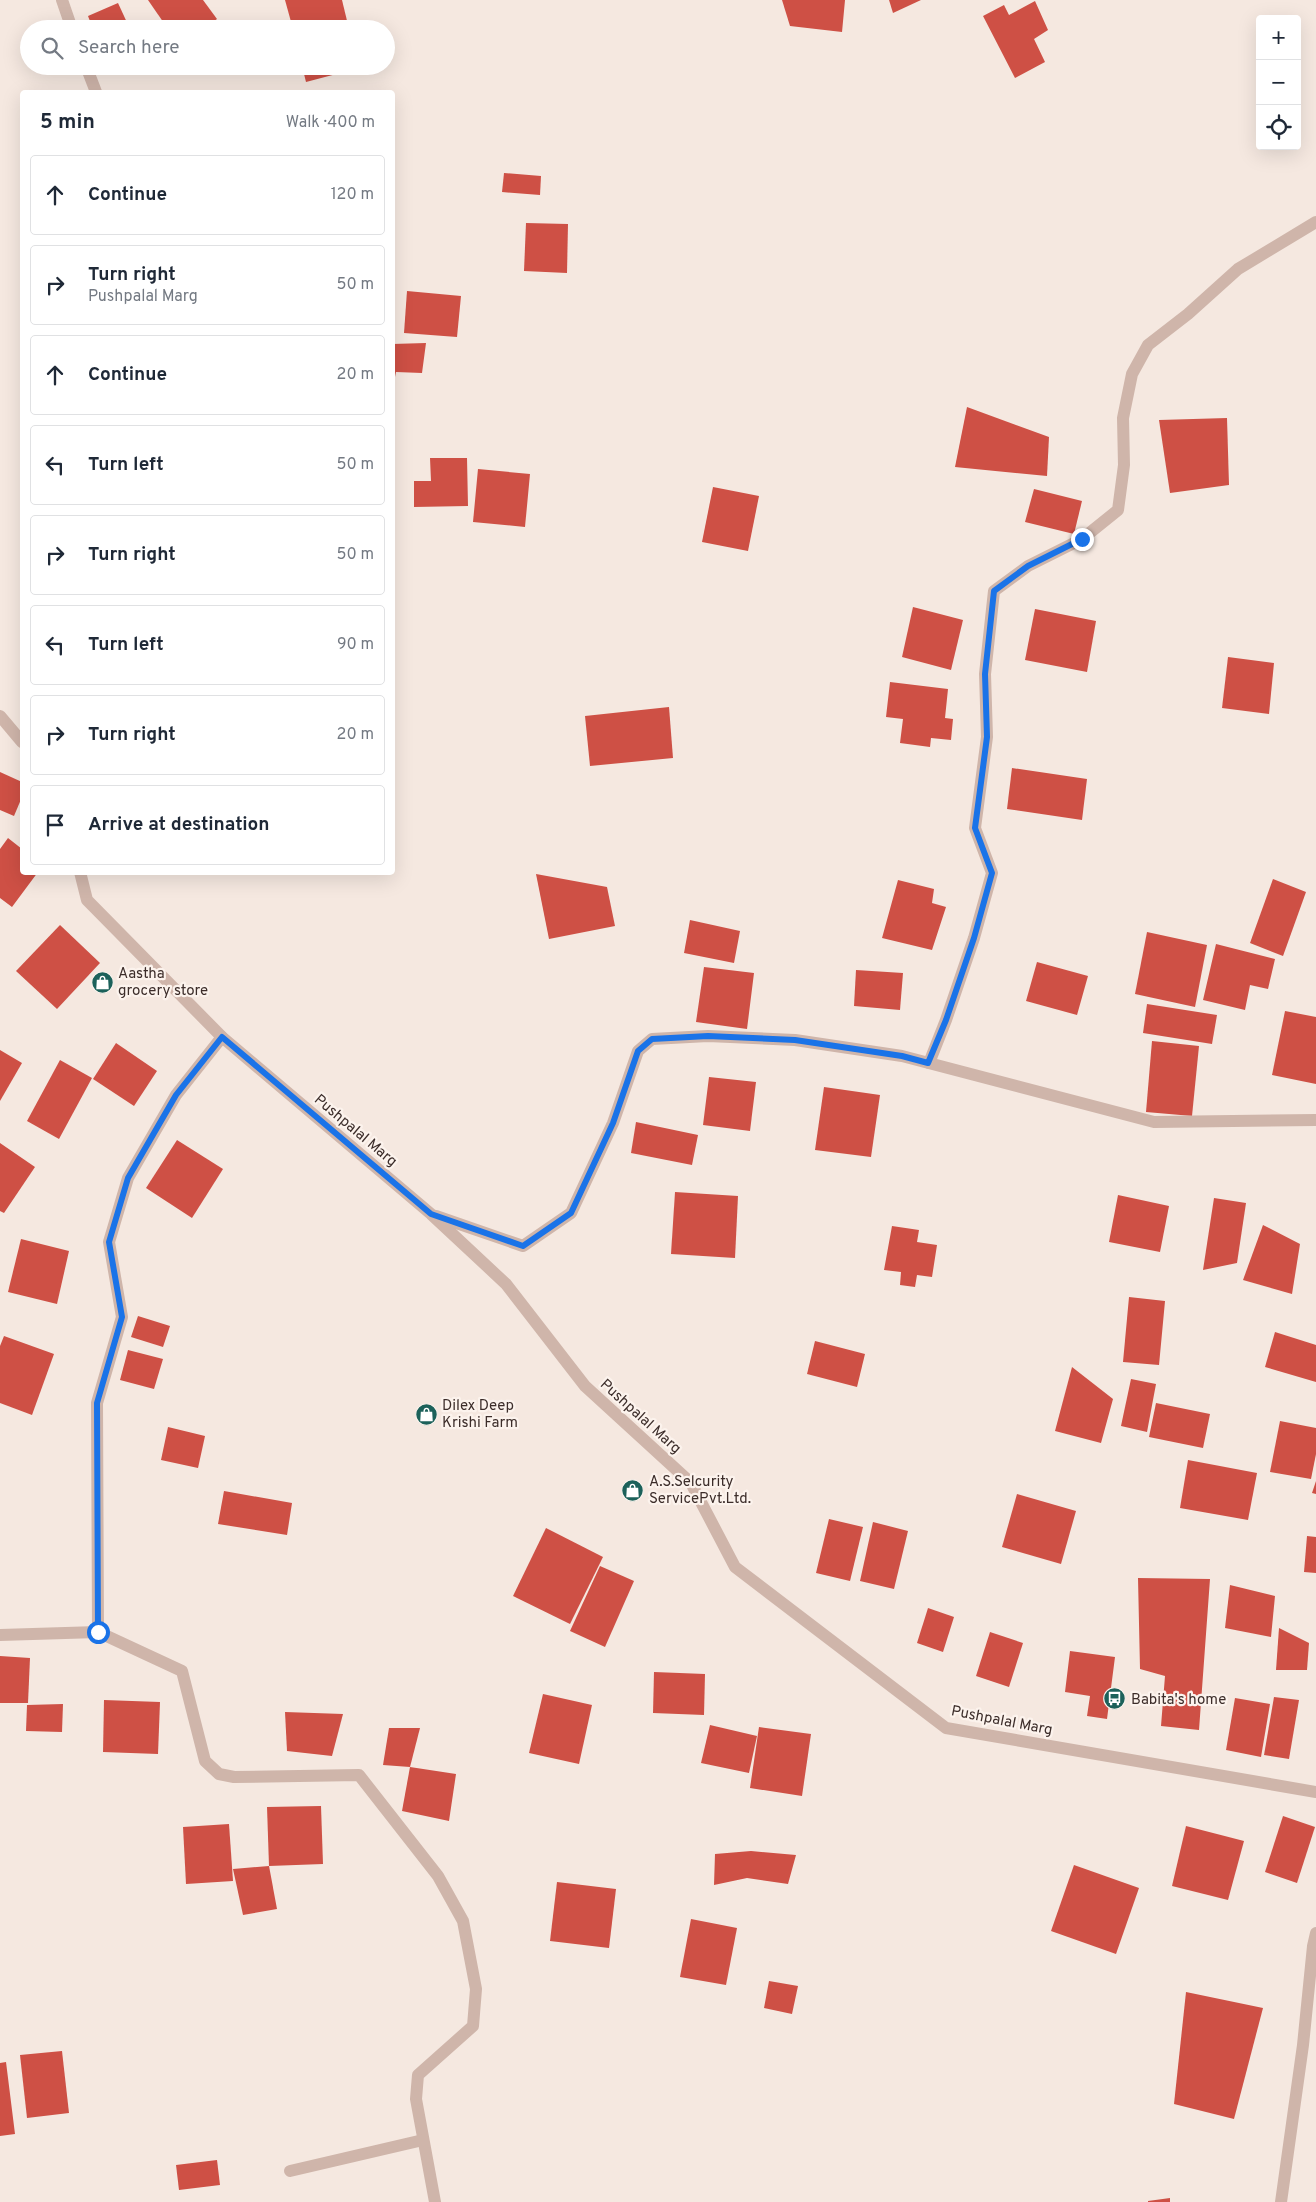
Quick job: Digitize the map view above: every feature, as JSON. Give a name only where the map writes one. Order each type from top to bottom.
[{"type":"street","points":[[62,0],[69,20]]},
{"type":"street","points":[[89,75],[95,90]]},
{"type":"street","points":[[928,1063],[946,1020],[974,938],[992,873],[975,828],[987,737],[985,674],[994,591],[1028,566],[1082,539],[1118,510],[1124,465],[1123,418],[1132,374],[1148,345],[1188,314],[1238,269],[1316,222]]},
{"type":"street","points":[[0,716],[20,740]]},
{"type":"street","name":"Pushpalal Marg","points":[[81,875],[87,900],[222,1037],[431,1214],[506,1284],[585,1386],[691,1483],[735,1567],[946,1728],[1316,1792]]},
{"type":"street","points":[[431,1214],[523,1246],[571,1213],[613,1123],[638,1051],[652,1039],[708,1036],[795,1040],[902,1056],[1154,1122],[1316,1120]]},
{"type":"street","points":[[98,1632],[97,1403],[122,1317],[109,1242],[128,1178],[176,1095],[222,1037]]},
{"type":"street","points":[[0,1635],[98,1632],[182,1671],[205,1761],[219,1774],[234,1777],[359,1775],[438,1876],[463,1921],[476,1990],[473,2026],[418,2075],[416,2099],[435,2202]]},
{"type":"street","points":[[1281,2202],[1303,2045],[1312,1946],[1316,1933]]},
{"type":"street","points":[[290,2171],[423,2140]]},
{"type":"building","points":[[148,0],[203,0],[217,19],[216,20],[162,20]]},
{"type":"building","points":[[285,0],[342,0],[347,20],[291,20]]},
{"type":"building","points":[[782,0],[845,0],[842,32],[790,26]]},
{"type":"building","points":[[889,0],[921,0],[893,13]]},
{"type":"building","points":[[1035,1],[1048,30],[1034,39],[1045,62],[1015,78],[983,16],[1004,5],[1009,15]]},
{"type":"building","points":[[118,3],[126,20],[90,20],[88,16]]},
{"type":"building","points":[[304,75],[333,75],[306,82]]},
{"type":"building","points":[[504,173],[541,176],[540,195],[502,192]]},
{"type":"building","points":[[526,223],[568,224],[567,273],[524,271]]},
{"type":"building","points":[[407,291],[461,296],[457,337],[404,333]]},
{"type":"building","points":[[426,343],[422,373],[396,372],[395,377],[395,344]]},
{"type":"building","points":[[967,407],[1049,437],[1047,476],[955,467]]},
{"type":"building","points":[[1227,418],[1229,485],[1170,493],[1159,420]]},
{"type":"building","points":[[430,458],[467,458],[468,506],[414,507],[414,481],[431,481]]},
{"type":"building","points":[[478,469],[530,474],[525,527],[473,522]]},
{"type":"building","points":[[713,487],[759,496],[748,551],[702,542]]},
{"type":"building","points":[[1034,489],[1082,501],[1074,534],[1025,522]]},
{"type":"building","points":[[913,607],[963,620],[951,670],[902,657]]},
{"type":"building","points":[[1035,609],[1096,621],[1087,672],[1025,660]]},
{"type":"building","points":[[1228,657],[1274,663],[1269,714],[1222,708]]},
{"type":"building","points":[[890,682],[948,689],[945,718],[953,719],[951,740],[931,738],[930,747],[900,743],[903,719],[886,717]]},
{"type":"building","points":[[669,707],[673,758],[590,766],[585,716]]},
{"type":"building","points":[[1012,768],[1087,779],[1082,820],[1007,809]]},
{"type":"building","points":[[0,772],[20,781],[20,802],[14,816],[0,810]]},
{"type":"building","points":[[8,838],[20,847],[20,875],[36,875],[12,907],[0,898],[0,849]]},
{"type":"building","points":[[536,874],[607,887],[615,926],[549,939]]},
{"type":"building","points":[[1273,879],[1306,892],[1283,956],[1250,943]]},
{"type":"building","points":[[898,880],[934,889],[932,903],[946,907],[932,950],[882,938]]},
{"type":"building","points":[[690,920],[740,931],[734,963],[684,953]]},
{"type":"building","points":[[60,925],[100,963],[57,1009],[16,971]]},
{"type":"building","points":[[1147,932],[1207,945],[1195,1007],[1135,994]]},
{"type":"building","points":[[1216,944],[1275,959],[1268,989],[1250,985],[1245,1010],[1203,1000]]},
{"type":"building","points":[[1037,962],[1088,976],[1077,1015],[1026,1001]]},
{"type":"building","points":[[704,967],[754,973],[747,1029],[696,1022]]},
{"type":"building","points":[[856,970],[903,973],[900,1010],[854,1006]]},
{"type":"building","points":[[1147,1004],[1217,1015],[1212,1044],[1143,1033]]},
{"type":"building","points":[[1285,1011],[1316,1017],[1316,1084],[1272,1075]]},
{"type":"building","points":[[1152,1041],[1199,1046],[1192,1116],[1146,1112]]},
{"type":"building","points":[[116,1043],[157,1071],[134,1106],[93,1079]]},
{"type":"building","points":[[0,1050],[22,1063],[0,1101]]},
{"type":"building","points":[[60,1060],[92,1078],[59,1139],[27,1121]]},
{"type":"building","points":[[709,1077],[756,1082],[750,1131],[703,1125]]},
{"type":"building","points":[[824,1087],[880,1095],[871,1157],[815,1150]]},
{"type":"building","points":[[636,1122],[698,1135],[692,1165],[631,1153]]},
{"type":"building","points":[[177,1140],[223,1169],[192,1218],[146,1188]]},
{"type":"building","points":[[0,1143],[35,1167],[4,1213],[0,1211]]},
{"type":"building","points":[[675,1192],[738,1196],[735,1258],[671,1254]]},
{"type":"building","points":[[1118,1195],[1169,1206],[1160,1252],[1109,1242]]},
{"type":"building","points":[[1214,1198],[1246,1203],[1237,1263],[1203,1270]]},
{"type":"building","points":[[1263,1225],[1300,1244],[1292,1294],[1243,1280]]},
{"type":"building","points":[[892,1226],[919,1230],[917,1242],[937,1245],[932,1277],[917,1275],[915,1287],[900,1285],[901,1272],[884,1270]]},
{"type":"building","points":[[21,1239],[69,1251],[57,1304],[8,1292]]},
{"type":"building","points":[[1129,1297],[1165,1301],[1159,1365],[1123,1362]]},
{"type":"building","points":[[138,1316],[170,1326],[163,1347],[131,1337]]},
{"type":"building","points":[[1275,1332],[1316,1345],[1316,1382],[1265,1367]]},
{"type":"building","points":[[4,1336],[54,1354],[32,1415],[0,1403],[0,1346]]},
{"type":"building","points":[[815,1341],[865,1354],[857,1387],[807,1374]]},
{"type":"building","points":[[128,1350],[163,1359],[154,1389],[120,1380]]},
{"type":"building","points":[[1072,1367],[1113,1399],[1101,1443],[1055,1431]]},
{"type":"building","points":[[1131,1379],[1156,1384],[1147,1432],[1121,1426]]},
{"type":"building","points":[[1156,1403],[1210,1414],[1203,1448],[1149,1437]]},
{"type":"building","points":[[1280,1421],[1316,1428],[1316,1454],[1311,1479],[1270,1472]]},
{"type":"building","points":[[168,1427],[205,1436],[198,1468],[161,1460]]},
{"type":"building","points":[[1188,1460],[1257,1473],[1248,1520],[1180,1508]]},
{"type":"building","points":[[1316,1481],[1316,1494],[1312,1493]]},
{"type":"building","points":[[224,1491],[292,1503],[287,1535],[218,1524]]},
{"type":"building","points":[[1017,1494],[1076,1511],[1061,1564],[1002,1547]]},
{"type":"building","points":[[829,1519],[863,1527],[850,1581],[816,1573]]},
{"type":"building","points":[[873,1522],[908,1531],[894,1589],[860,1581]]},
{"type":"building","points":[[546,1528],[603,1557],[570,1624],[513,1596]]},
{"type":"building","points":[[1307,1536],[1316,1537],[1316,1573],[1304,1572]]},
{"type":"building","points":[[600,1566],[634,1581],[605,1647],[570,1631]]},
{"type":"building","points":[[1138,1578],[1210,1579],[1199,1730],[1161,1726],[1165,1676],[1140,1669]]},
{"type":"building","points":[[1230,1585],[1275,1596],[1271,1637],[1225,1628]]},
{"type":"building","points":[[928,1608],[954,1617],[943,1652],[917,1643]]},
{"type":"building","points":[[1279,1628],[1309,1643],[1307,1670],[1276,1670]]},
{"type":"building","points":[[990,1632],[1023,1643],[1009,1687],[976,1676]]},
{"type":"building","points":[[1070,1651],[1115,1657],[1107,1719],[1087,1716],[1090,1696],[1065,1692]]},
{"type":"building","points":[[0,1656],[30,1658],[28,1703],[0,1703]]},
{"type":"building","points":[[654,1672],[705,1674],[704,1715],[653,1713]]},
{"type":"building","points":[[543,1694],[592,1705],[579,1764],[529,1753]]},
{"type":"building","points":[[1274,1697],[1299,1700],[1289,1759],[1264,1755]]},
{"type":"building","points":[[1235,1698],[1270,1704],[1261,1757],[1226,1750]]},
{"type":"building","points":[[104,1700],[160,1702],[158,1754],[103,1752]]},
{"type":"building","points":[[63,1704],[62,1732],[26,1731],[27,1705]]},
{"type":"building","points":[[285,1712],[343,1714],[332,1756],[287,1751]]},
{"type":"building","points":[[710,1725],[757,1736],[749,1773],[701,1763]]},
{"type":"building","points":[[759,1727],[811,1734],[802,1796],[750,1788]]},
{"type":"building","points":[[389,1728],[420,1728],[410,1767],[383,1765]]},
{"type":"building","points":[[410,1767],[456,1774],[449,1821],[402,1811]]},
{"type":"building","points":[[321,1806],[323,1864],[269,1866],[267,1807]]},
{"type":"building","points":[[1283,1816],[1315,1827],[1297,1883],[1265,1872]]},
{"type":"building","points":[[229,1824],[233,1881],[186,1884],[183,1827]]},
{"type":"building","points":[[1186,1826],[1244,1841],[1228,1900],[1172,1886]]},
{"type":"building","points":[[751,1851],[796,1855],[788,1884],[747,1878],[714,1885],[715,1854]]},
{"type":"building","points":[[1074,1865],[1139,1888],[1116,1954],[1051,1931]]},
{"type":"building","points":[[269,1866],[277,1909],[243,1915],[233,1869]]},
{"type":"building","points":[[557,1882],[616,1889],[609,1948],[550,1941]]},
{"type":"building","points":[[691,1919],[737,1928],[726,1985],[680,1977]]},
{"type":"building","points":[[769,1981],[798,1986],[792,2014],[764,2008]]},
{"type":"building","points":[[1186,1992],[1263,2008],[1234,2119],[1174,2104]]},
{"type":"building","points":[[62,2051],[69,2113],[27,2118],[20,2055]]},
{"type":"building","points":[[6,2062],[15,2134],[0,2136],[0,2063]]},
{"type":"building","points":[[217,2160],[220,2185],[179,2190],[176,2165]]},
{"type":"building","points":[[1170,2198],[1170,2202],[1148,2202],[1148,2201]]},
{"type":"place","name":"Aastha grocery store","points":[[102,982]]},
{"type":"place","name":"Dilex Deep Krishi Farm","points":[[426,1414]]},
{"type":"place","name":"A.S.Selcurity ServicePvt.Ltd.","points":[[633,1490]]},
{"type":"place","name":"Babita's home","points":[[1115,1699]]},
{"type":"route","points":[[98,1632],[97,1403],[122,1317],[109,1242],[128,1178],[176,1095],[222,1037],[431,1214],[523,1246],[571,1213],[613,1123],[638,1051],[652,1039],[708,1036],[795,1040],[902,1056],[928,1063],[946,1020],[974,938],[992,873],[975,828],[987,737],[985,674],[994,591],[1028,566],[1082,539]]}]
